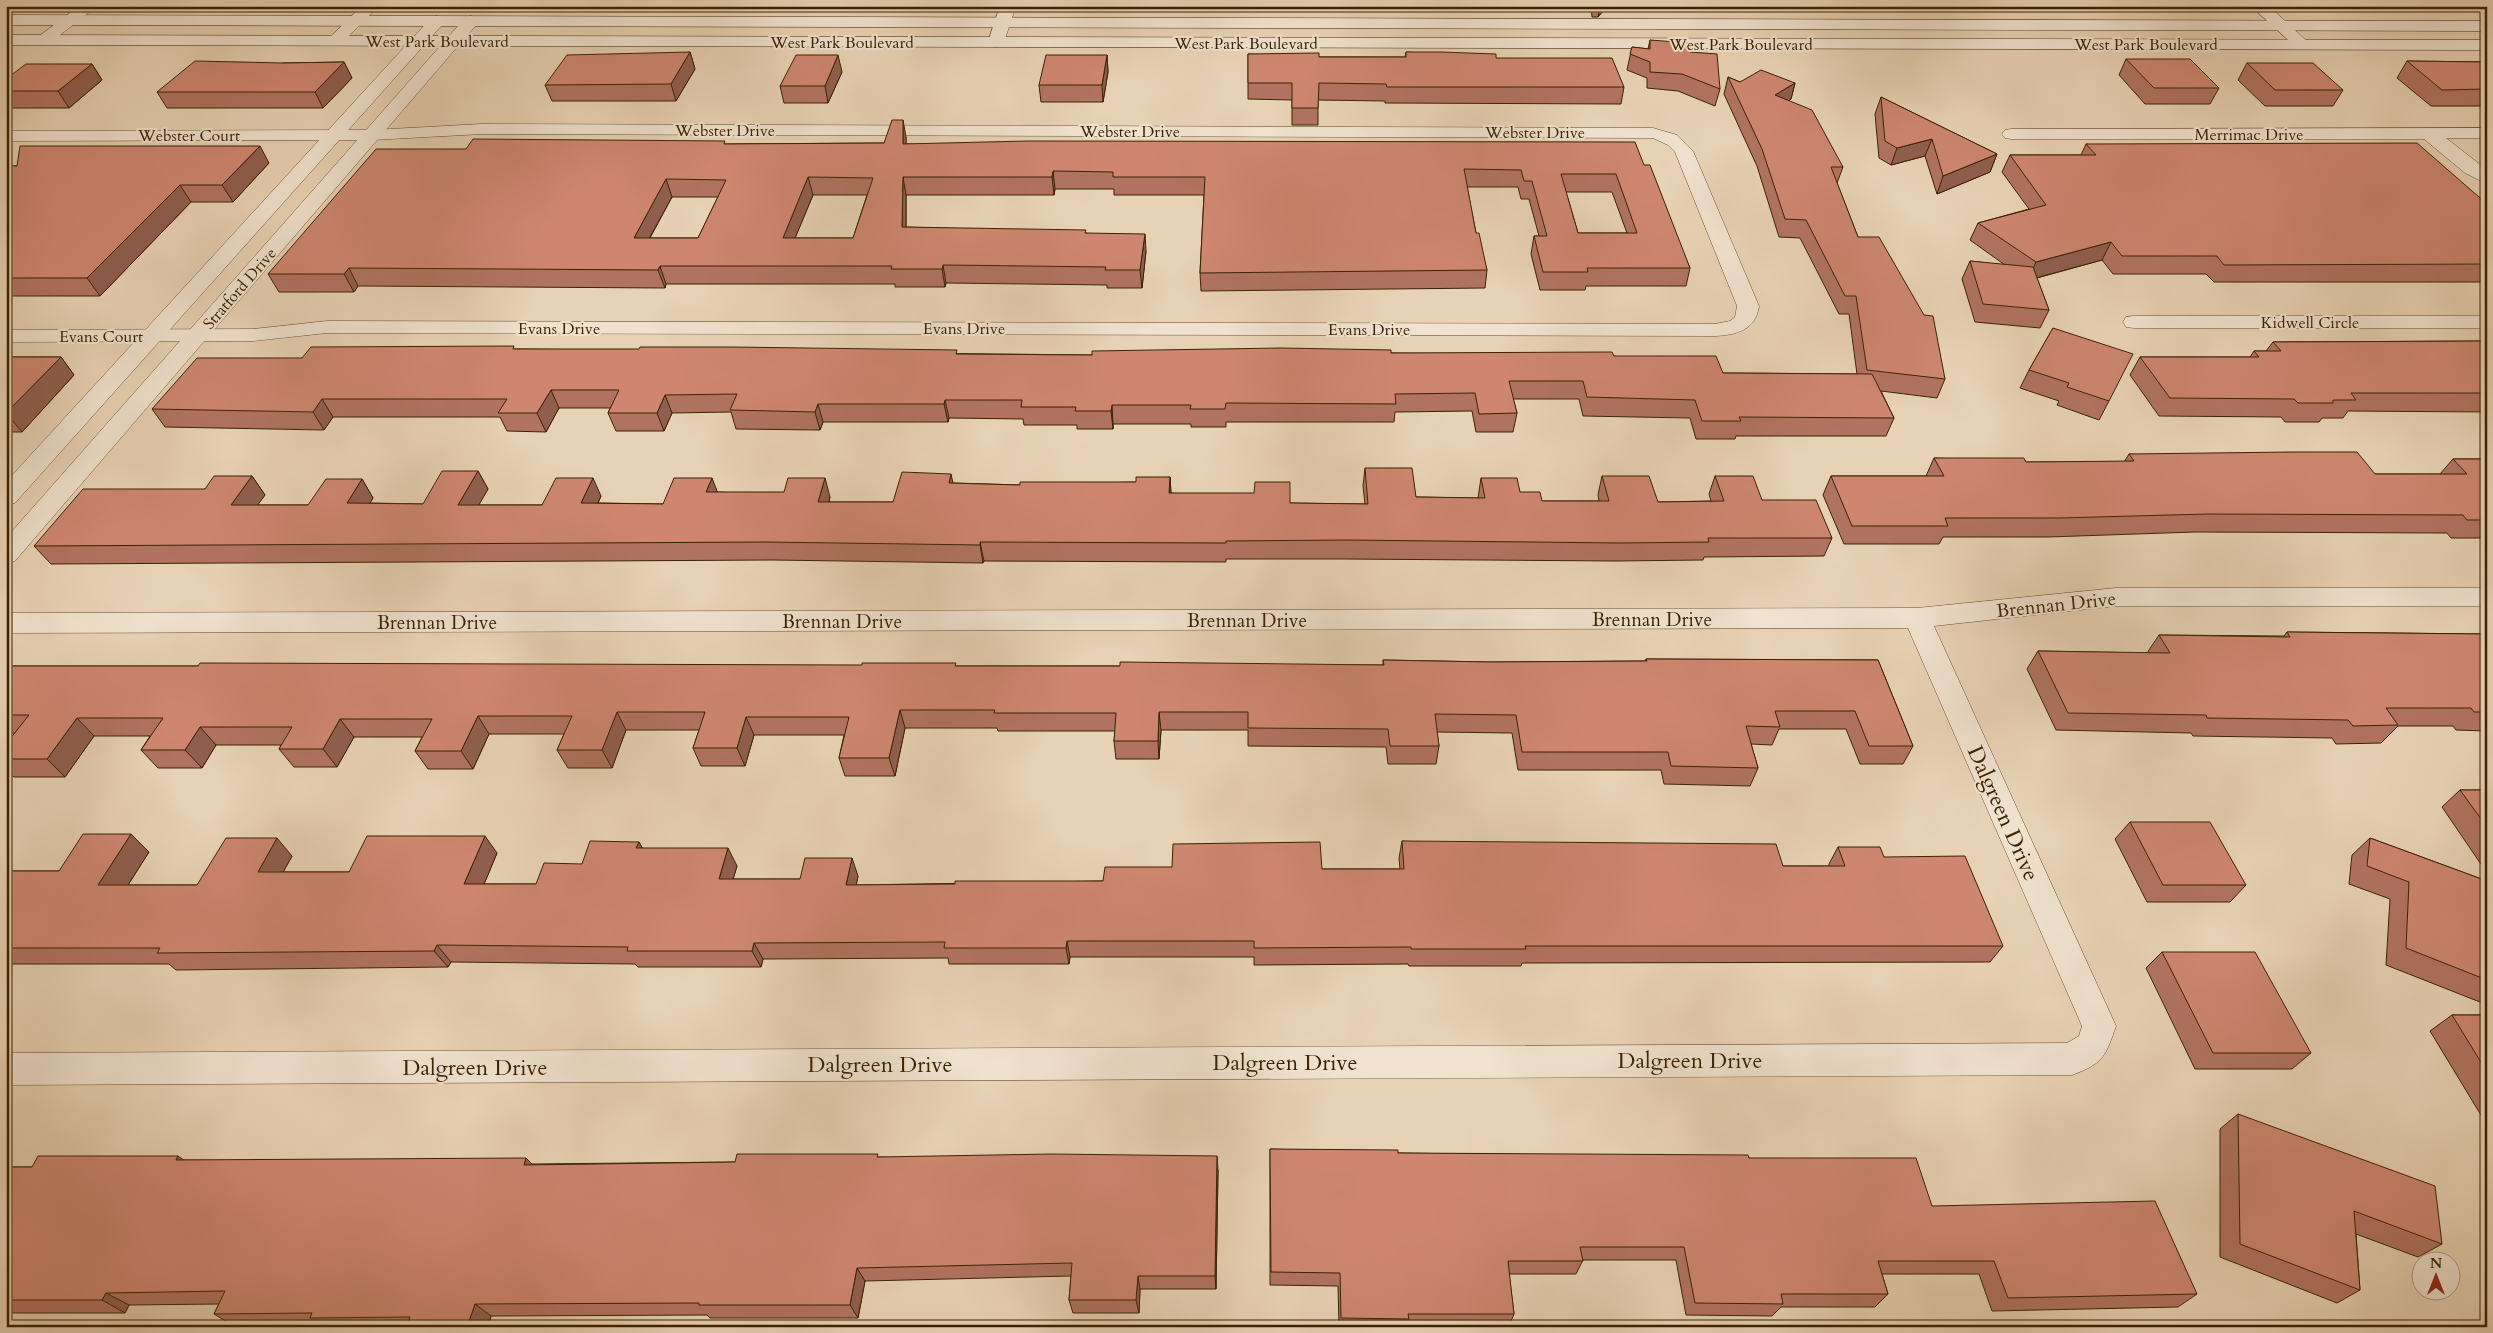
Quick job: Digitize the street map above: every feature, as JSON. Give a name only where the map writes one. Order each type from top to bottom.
[{"type":"street","points":[[44,40],[89,6]]},
{"type":"street","points":[[336,40],[371,6]]},
{"type":"street","points":[[996,42],[1008,6]]},
{"type":"street","points":[[2258,6],[2303,45]]},
{"type":"street","name":"West Park Boulevard","points":[[6,20],[2487,26]]},
{"type":"street","name":"Stratford Drive","points":[[6,496],[437,20]]},
{"type":"street","name":"Stratford Drive","points":[[6,556],[471,21]]},
{"type":"street","name":"West Park Boulevard","points":[[6,40],[2487,45]]},
{"type":"street","name":"Webster Drive","points":[[372,135],[482,129],[1653,132],[1678,143],[1684,151],[1748,306],[1748,315],[1744,323],[1733,329]]},
{"type":"street","points":[[2428,133],[2487,178]]},
{"type":"street","name":"Merrimac Drive","points":[[2011,134],[2487,133]]},
{"type":"street","name":"Webster Court","points":[[6,136],[372,135]]},
{"type":"street","name":"Kidwell Circle","points":[[2134,322],[2487,322]]},
{"type":"street","name":"Evans Drive","points":[[197,336],[253,335],[327,327],[1733,329]]},
{"type":"street","name":"Evans Court","points":[[6,336],[197,336]]},
{"type":"street","name":"Brennan Drive","points":[[6,622],[1917,618],[1958,615],[2062,601],[2116,597],[2487,597]]},
{"type":"street","name":"Dalgreen Drive","points":[[6,1069],[2072,1058],[2092,1046],[2099,1026],[1917,618]]},
{"type":"building","points":[[1650,40],[1689,43],[1690,52],[1717,54],[1720,89],[1682,74],[1650,72],[1650,62],[1630,54],[1632,47],[1650,49]]},
{"type":"building","points":[[690,52],[671,84],[545,85],[567,55]]},
{"type":"building","points":[[1406,52],[1496,54],[1496,58],[1612,58],[1624,87],[1387,87],[1386,84],[1319,83],[1318,108],[1292,108],[1292,83],[1248,83],[1248,54],[1319,53],[1319,57],[1406,57]]},
{"type":"building","points":[[796,55],[838,55],[825,86],[780,86]]},
{"type":"building","points":[[1046,55],[1107,55],[1102,85],[1039,85]]},
{"type":"building","points":[[2126,59],[2190,59],[2219,88],[2154,88]]},
{"type":"building","points":[[195,61],[344,62],[315,92],[157,92]]},
{"type":"building","points":[[2407,61],[2487,62],[2487,89],[2442,90]]},
{"type":"building","points":[[2247,63],[2313,63],[2343,90],[2275,90]]},
{"type":"building","points":[[26,64],[92,64],[58,91],[6,91],[6,79]]},
{"type":"building","points":[[1761,70],[1795,83],[1775,95],[1812,110],[1843,167],[1831,167],[1858,237],[1879,237],[1924,315],[1933,316],[1945,379],[1867,370],[1856,296],[1845,296],[1806,220],[1785,219],[1762,149],[1728,77],[1740,82]]},
{"type":"building","points":[[1881,97],[1997,154],[1943,176],[1932,139],[1897,148],[1885,141]]},
{"type":"building","points":[[892,120],[903,120],[903,144],[1028,141],[1635,142],[1644,165],[1650,165],[1690,268],[1587,268],[1588,272],[1543,272],[1534,236],[1547,236],[1532,181],[1524,181],[1521,170],[1464,169],[1476,233],[1479,233],[1487,270],[1200,273],[1205,177],[1113,177],[1113,172],[1053,171],[1052,177],[903,177],[902,227],[1086,230],[1085,233],[1145,234],[1140,270],[1105,270],[1106,267],[943,265],[942,269],[891,269],[892,266],[660,266],[658,270],[349,268],[344,274],[268,274],[376,149],[466,149],[473,139],[725,141],[724,144],[884,143]],"holes":[[[1561,174],[1616,174],[1637,233],[1578,233]],[[808,177],[873,178],[853,238],[783,238]],[[666,179],[726,180],[698,238],[634,238]]]},
{"type":"building","points":[[2417,143],[2487,204],[2487,264],[2224,265],[2217,256],[2122,256],[2111,242],[2036,262],[1978,223],[2046,205],[2010,155],[2096,155],[2086,144]]},
{"type":"building","points":[[20,146],[260,146],[222,185],[180,185],[87,278],[6,278],[6,166],[17,166]]},
{"type":"building","points":[[1970,261],[2033,267],[2049,310],[1983,304]]},
{"type":"building","points":[[2053,328],[2133,354],[2109,401],[2067,387],[2069,383],[2029,370]]},
{"type":"building","points":[[2487,341],[2487,393],[2351,393],[2356,400],[2333,400],[2333,403],[2298,403],[2294,399],[2170,398],[2140,357],[2259,357],[2254,351],[2281,351],[2273,342]]},
{"type":"building","points":[[514,346],[513,349],[731,347],[957,350],[956,354],[1092,355],[1092,351],[1281,348],[1391,350],[1391,353],[1612,352],[1614,356],[1716,356],[1723,373],[1872,374],[1894,418],[1739,417],[1741,421],[1702,421],[1695,400],[1587,397],[1583,381],[1509,381],[1517,413],[1479,414],[1475,393],[1395,394],[1396,404],[1226,403],[1225,409],[1190,409],[1191,405],[1112,405],[1111,411],[1075,411],[1076,407],[1021,407],[1022,400],[945,400],[944,404],[818,404],[815,412],[730,410],[737,394],[665,395],[657,413],[608,413],[619,390],[551,390],[537,413],[498,413],[507,399],[322,399],[313,412],[152,409],[197,358],[302,358],[311,347]]},
{"type":"building","points":[[6,357],[61,357],[6,413]]},
{"type":"building","points":[[2357,452],[2375,474],[2467,474],[2453,459],[2487,459],[2487,520],[2467,520],[2463,515],[2207,514],[2059,518],[1945,518],[1948,526],[1852,526],[1831,476],[1944,476],[1934,458],[2024,458],[2026,462],[2134,461],[2129,454]]},
{"type":"building","points":[[1365,468],[1412,468],[1416,497],[1485,498],[1481,478],[1517,478],[1520,492],[1540,492],[1542,501],[1609,501],[1602,476],[1649,476],[1658,502],[1724,501],[1715,476],[1753,476],[1762,500],[1816,500],[1832,538],[1708,538],[1709,542],[1621,543],[1347,540],[1226,541],[1226,543],[980,542],[980,545],[767,542],[34,546],[83,489],[205,489],[214,476],[252,476],[231,505],[308,505],[326,479],[362,479],[347,503],[423,504],[442,471],[478,471],[458,505],[542,505],[556,478],[593,478],[581,503],[663,504],[674,478],[712,478],[706,492],[784,492],[788,478],[825,478],[818,502],[893,502],[902,472],[951,474],[949,483],[1020,485],[1020,482],[1136,482],[1136,477],[1170,477],[1169,493],[1254,493],[1255,482],[1290,482],[1290,503],[1368,504]]},
{"type":"building","points":[[2287,632],[2487,634],[2487,712],[2474,712],[2471,708],[2386,708],[2398,725],[2353,726],[2348,720],[2207,718],[2206,715],[2068,713],[2038,651],[2170,653],[2159,635],[2290,637]]},
{"type":"building","points":[[1646,659],[1878,660],[1913,746],[1869,746],[1855,711],[1775,711],[1780,727],[1746,726],[1758,768],[1671,766],[1668,752],[1522,752],[1516,715],[1435,714],[1439,746],[1390,746],[1388,729],[1248,728],[1248,712],[1159,712],[1158,741],[1114,741],[1116,713],[994,713],[995,710],[900,710],[889,758],[839,758],[849,717],[746,717],[737,748],[693,748],[705,712],[617,712],[602,750],[557,750],[572,716],[478,716],[461,751],[415,751],[432,719],[340,719],[323,749],[279,749],[292,727],[200,727],[185,750],[141,750],[163,718],[77,718],[47,759],[6,759],[6,744],[29,715],[6,715],[6,666],[198,666],[200,663],[862,665],[862,663],[956,663],[955,666],[1120,666],[1120,662],[1384,665],[1383,660],[1490,662],[1647,661]]},
{"type":"building","points":[[2460,790],[2487,790],[2487,827]]},
{"type":"building","points":[[2130,822],[2210,822],[2246,885],[2163,885]]},
{"type":"building","points":[[83,834],[131,834],[98,885],[197,885],[226,838],[277,838],[258,872],[349,872],[367,836],[485,836],[464,884],[536,884],[544,863],[582,864],[590,841],[639,842],[636,848],[728,848],[719,879],[800,879],[805,858],[852,858],[846,885],[955,884],[955,881],[1103,881],[1105,867],[1172,867],[1173,844],[1320,842],[1322,869],[1404,869],[1402,841],[1776,844],[1783,866],[1845,866],[1838,847],[1880,847],[1884,857],[1965,856],[2003,946],[1525,946],[1526,949],[1411,949],[1411,947],[1254,948],[1254,941],[1067,941],[1066,948],[944,948],[945,942],[754,943],[752,951],[627,951],[628,947],[437,945],[434,951],[157,953],[160,948],[6,948],[6,871],[59,871]]},
{"type":"building","points":[[2370,838],[2487,881],[2487,980],[2406,948],[2409,882],[2367,866]]},
{"type":"building","points":[[2162,952],[2255,952],[2311,1053],[2213,1053]]},
{"type":"building","points":[[2452,1015],[2487,1015],[2487,1072]]},
{"type":"building","points":[[2238,1114],[2435,1186],[2442,1244],[2354,1211],[2360,1290],[2240,1244]]},
{"type":"building","points":[[1270,1149],[1398,1150],[1398,1153],[1748,1155],[1749,1158],[1916,1158],[1932,1206],[2155,1201],[2197,1294],[2008,1298],[1994,1261],[1878,1261],[1888,1294],[1781,1294],[1783,1304],[1695,1303],[1684,1247],[1580,1247],[1583,1261],[1508,1261],[1514,1314],[1408,1314],[1409,1319],[1341,1318],[1340,1273],[1271,1272]]},
{"type":"building","points":[[737,1154],[878,1154],[877,1157],[1052,1154],[1217,1156],[1215,1276],[1138,1276],[1136,1300],[1069,1300],[1072,1263],[857,1268],[850,1305],[699,1305],[699,1303],[475,1304],[467,1327],[406,1327],[410,1317],[310,1318],[312,1313],[214,1314],[225,1291],[106,1293],[102,1300],[6,1300],[6,1167],[32,1167],[38,1156],[178,1156],[176,1160],[526,1158],[524,1165],[735,1162]]}]
